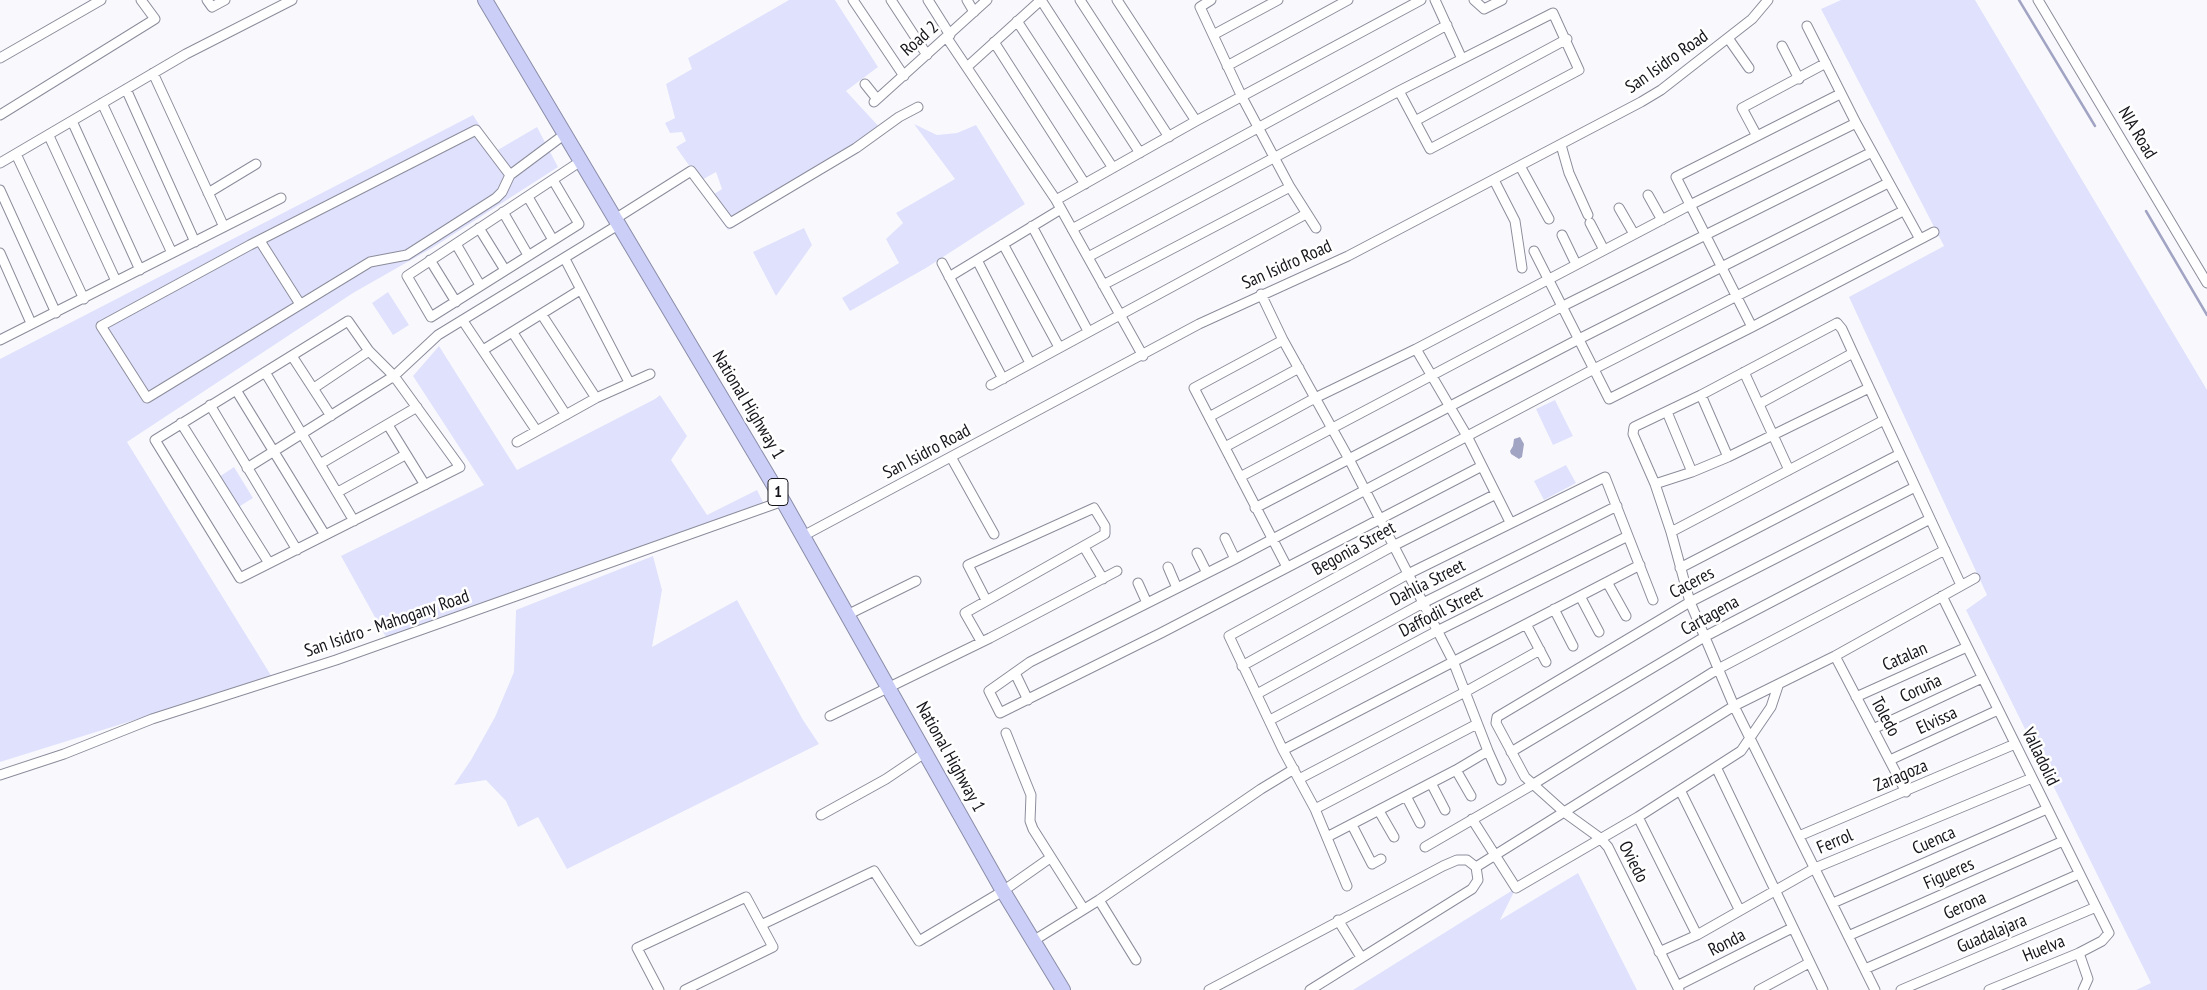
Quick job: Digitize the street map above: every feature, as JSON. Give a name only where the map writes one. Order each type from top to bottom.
[{"type":"highway","name":"National Highway 1","points":[[485,0],[784,501],[1003,891],[1063,990]]},
{"type":"street","points":[[0,58],[101,0]]},
{"type":"street","points":[[1,113],[155,19],[141,0]]},
{"type":"street","points":[[207,0],[212,7],[224,0]]},
{"type":"street","points":[[0,163],[186,54],[292,0]]},
{"type":"street","points":[[853,0],[904,76]]},
{"type":"street","points":[[891,0],[927,55]]},
{"type":"street","points":[[928,0],[956,51],[1058,204],[1119,315],[1144,356]]},
{"type":"street","points":[[967,0],[974,12]]},
{"type":"street","name":"Road 2","points":[[865,84],[876,100],[987,0]]},
{"type":"street","points":[[967,67],[1041,0],[1140,153]]},
{"type":"street","points":[[1080,0],[1168,137]]},
{"type":"street","points":[[1117,0],[1196,121]]},
{"type":"street","points":[[1211,0],[1200,7],[1227,66],[1290,187],[1316,228]]},
{"type":"street","points":[[1213,35],[1278,0]]},
{"type":"street","points":[[1227,66],[1348,0]]},
{"type":"street","points":[[948,277],[1032,226],[1085,184],[1196,121],[1421,0]]},
{"type":"street","points":[[1435,0],[1462,59]]},
{"type":"street","points":[[1474,0],[1484,9],[1502,0]]},
{"type":"street","name":"San Isidro Road","points":[[803,536],[1144,356],[1199,324],[1261,294],[1348,256],[1561,145],[1661,90],[1752,19],[1768,0]]},
{"type":"street","name":"NIA Road","points":[[2038,0],[2207,283]]},
{"type":"street","points":[[1088,258],[1399,91],[1553,13],[1567,40],[1579,70],[1430,149],[1399,91]]},
{"type":"street","points":[[1017,21],[1113,168]]},
{"type":"street","points":[[1072,229],[1446,25]]},
{"type":"street","points":[[1807,26],[1840,94],[1903,211],[1920,238]]},
{"type":"street","points":[[1728,38],[1750,68]]},
{"type":"street","points":[[1415,121],[1567,40]]},
{"type":"street","points":[[994,42],[1085,184]]},
{"type":"street","points":[[1782,46],[1799,79]]},
{"type":"street","points":[[1757,136],[1742,108],[1826,63]]},
{"type":"street","points":[[152,73],[224,227]]},
{"type":"street","points":[[126,89],[195,242]]},
{"type":"street","points":[[1752,327],[1676,177],[1840,94]]},
{"type":"street","points":[[102,103],[172,253]]},
{"type":"street","points":[[247,468],[394,376],[438,336],[565,259],[691,171],[730,224],[856,148],[899,117],[918,107]]},
{"type":"street","points":[[72,121],[140,270]]},
{"type":"street","points":[[1225,447],[1315,398],[1416,349],[1690,205],[1856,124]]},
{"type":"street","points":[[510,175],[476,130],[260,241],[101,326],[147,398],[370,262],[407,255],[496,198],[502,192],[510,175],[564,134]]},
{"type":"street","points":[[49,136],[116,281]]},
{"type":"street","points":[[1561,145],[1568,173],[1604,250]]},
{"type":"street","points":[[1240,477],[1561,307],[1872,152]]},
{"type":"street","points":[[16,154],[84,299]]},
{"type":"street","points":[[553,180],[579,224],[431,317],[407,276],[580,161]]},
{"type":"street","points":[[208,193],[256,164]]},
{"type":"street","points":[[1520,166],[1549,219]]},
{"type":"street","points":[[1494,180],[1515,221],[1522,268]]},
{"type":"street","points":[[1255,508],[1721,266],[1888,183]]},
{"type":"street","points":[[1103,285],[1290,187]]},
{"type":"street","points":[[0,190],[56,313]]},
{"type":"street","points":[[1648,195],[1662,220]]},
{"type":"street","points":[[528,196],[553,240]]},
{"type":"street","points":[[0,338],[56,313],[281,198]]},
{"type":"street","points":[[1619,208],[1634,234]]},
{"type":"street","points":[[1482,466],[1380,521],[1000,713],[989,691],[1030,662],[1235,559],[1271,538],[1594,369],[1903,211]]},
{"type":"street","points":[[502,212],[528,256]]},
{"type":"street","points":[[991,385],[1306,214]]},
{"type":"street","points":[[1032,226],[1088,331]]},
{"type":"street","points":[[479,228],[505,270]]},
{"type":"street","points":[[1534,252],[1609,399],[1934,232]]},
{"type":"street","points":[[1562,235],[1576,264]]},
{"type":"street","points":[[260,241],[300,304]]},
{"type":"street","points":[[456,244],[480,285]]},
{"type":"street","points":[[1003,244],[1059,347]]},
{"type":"street","points":[[0,253],[32,323]]},
{"type":"street","points":[[565,259],[629,382]]},
{"type":"street","points":[[430,260],[456,302]]},
{"type":"street","points":[[977,260],[1030,363]]},
{"type":"street","points":[[942,263],[1003,379]]},
{"type":"street","points":[[483,350],[580,290]]},
{"type":"street","points":[[1261,294],[1283,340],[1349,459],[1392,546],[1453,661],[1488,752],[1501,780]]},
{"type":"street","points":[[542,315],[596,398]]},
{"type":"street","points":[[348,321],[369,351],[394,376],[460,467],[240,578],[155,440],[348,321]]},
{"type":"street","points":[[463,321],[536,430]]},
{"type":"street","points":[[1875,990],[1800,836],[1750,740],[1718,669],[1706,636],[1690,602],[1672,532],[1633,434],[1634,427],[1701,395],[1837,323],[1853,353],[1961,585]]},
{"type":"street","points":[[513,333],[566,415]]},
{"type":"street","points":[[1283,340],[1194,388],[1286,567]]},
{"type":"street","points":[[1416,349],[1466,436],[1510,522]]},
{"type":"street","points":[[314,388],[369,351]]},
{"type":"street","points":[[1759,404],[1853,353]]},
{"type":"street","points":[[292,356],[330,416]]},
{"type":"street","points":[[1209,417],[1299,368]]},
{"type":"street","points":[[265,372],[354,521]]},
{"type":"street","points":[[1744,372],[1789,470]]},
{"type":"street","points":[[517,442],[596,398],[650,374]]},
{"type":"street","points":[[1654,484],[1692,472],[1728,457],[1869,388]]},
{"type":"street","points":[[236,390],[325,535]]},
{"type":"street","points":[[1701,395],[1728,457]]},
{"type":"street","points":[[210,405],[297,550]]},
{"type":"street","points":[[320,464],[417,407]]},
{"type":"street","points":[[1667,412],[1692,472]]},
{"type":"street","points":[[1672,532],[1884,420]]},
{"type":"street","points":[[181,423],[269,563]]},
{"type":"street","points":[[388,425],[425,485]]},
{"type":"street","points":[[1680,568],[1900,454]]},
{"type":"street","points":[[338,492],[405,455]]},
{"type":"street","points":[[951,457],[994,534]]},
{"type":"street","points":[[1347,886],[1315,809],[1283,750],[1242,666],[1408,574],[1510,522],[1605,477],[1653,600]]},
{"type":"street","name":"Caceres","points":[[1496,723],[1497,717],[1690,602],[1915,487]]},
{"type":"street","name":"Begonia Street","points":[[1242,666],[1229,636],[1392,546],[1496,494]]},
{"type":"street","name":"San Isidro - Mahogany Road","points":[[0,775],[64,754],[152,719],[336,660],[784,501]]},
{"type":"street","name":"Dahlia Street","points":[[1257,694],[1423,603],[1616,506]]},
{"type":"street","points":[[981,642],[965,613],[1105,534],[1105,526],[1094,508],[968,565],[986,600]]},
{"type":"street","name":"Cartagena","points":[[1511,752],[1706,636],[1930,519]]},
{"type":"street","name":"Daffodil Street","points":[[1270,720],[1437,631],[1628,536]]},
{"type":"street","points":[[1224,538],[1235,559]]},
{"type":"street","points":[[1084,546],[1103,579]]},
{"type":"street","points":[[1425,846],[1532,785],[1718,669],[1945,550]]},
{"type":"street","points":[[1196,553],[1207,573]]},
{"type":"street","points":[[1283,750],[1640,565]]},
{"type":"street","points":[[1168,567],[1177,588]]},
{"type":"street","points":[[830,716],[981,642],[1117,571]]},
{"type":"street","points":[[1476,867],[1734,706],[1778,686],[1835,656],[1975,578]]},
{"type":"street","points":[[847,615],[916,580]]},
{"type":"street","points":[[1607,582],[1626,616]]},
{"type":"street","points":[[1138,584],[1147,603]]},
{"type":"street","points":[[1580,596],[1599,632]]},
{"type":"street","name":"Valladolid","points":[[1942,596],[2109,933]]},
{"type":"street","points":[[1554,609],[1573,646]]},
{"type":"street","points":[[1526,624],[1546,662]]},
{"type":"street","name":"Catalan","points":[[1856,697],[1967,647]]},
{"type":"street","points":[[1299,779],[1465,692],[1540,650]]},
{"type":"street","name":"Toledo","points":[[1835,656],[1906,792]]},
{"type":"street","points":[[1015,673],[1028,700]]},
{"type":"street","name":"Coruña","points":[[1873,729],[1982,678]]},
{"type":"street","points":[[1472,819],[1516,888],[1638,816],[1741,751],[1771,707],[1778,686]]},
{"type":"street","name":"Elvissa","points":[[1890,760],[1998,710]]},
{"type":"street","name":"Oviedo","points":[[1496,723],[1525,777],[1532,785],[1564,812],[1600,838],[1608,847],[1678,988]]},
{"type":"street","points":[[1315,809],[1477,724]]},
{"type":"street","points":[[1006,733],[1031,795],[1030,822],[1032,830],[1083,908]]},
{"type":"street","name":"Zaragoza","points":[[1800,836],[2015,744]]},
{"type":"street","points":[[821,816],[886,779],[926,752]]},
{"type":"street","points":[[1327,837],[1380,811],[1488,752]]},
{"type":"street","points":[[1716,767],[1823,990]]},
{"type":"street","points":[[1033,941],[1083,908],[1099,900],[1261,789],[1294,770]]},
{"type":"street","points":[[1456,770],[1471,796]]},
{"type":"street","name":"Ferrol","points":[[1659,952],[1697,935],[1739,909],[1815,868],[2032,778]]},
{"type":"street","points":[[1431,783],[1445,810]]},
{"type":"street","points":[[1680,790],[1739,909]]},
{"type":"street","points":[[1406,796],[1420,824]]},
{"type":"street","name":"Cuenca","points":[[1833,903],[2047,809]]},
{"type":"street","points":[[1380,811],[1394,838]]},
{"type":"street","points":[[1638,816],[1697,935]]},
{"type":"street","points":[[1352,825],[1372,864],[1381,859]]},
{"type":"street","name":"Figueres","points":[[1848,936],[2063,841]]},
{"type":"street","points":[[761,925],[874,871],[920,941],[1003,891],[1050,858]]},
{"type":"street","points":[[1209,990],[1338,920],[1457,860],[1467,860],[1476,867],[1478,880],[1472,889],[1310,990]]},
{"type":"street","name":"Gerona","points":[[1865,969],[2080,874]]},
{"type":"street","points":[[659,990],[638,948],[746,897],[773,948],[685,990]]},
{"type":"street","points":[[1099,900],[1136,960]]},
{"type":"street","name":"Guadalajara","points":[[1901,990],[2096,907]]},
{"type":"street","points":[[1338,920],[1361,957]]},
{"type":"street","name":"Ronda","points":[[1678,988],[1792,928]]},
{"type":"street","name":"Huelva","points":[[1988,990],[2079,953],[2102,941],[2109,933]]},
{"type":"street","points":[[2079,953],[2088,980],[2082,990]]},
{"type":"street","points":[[1759,990],[1810,964]]},
{"type":"shaded area","points":[[789,0],[835,0],[878,67],[846,91],[882,130],[728,230],[706,199],[722,189],[716,172],[700,181],[676,147],[686,141],[682,132],[670,133],[665,123],[675,118],[666,84],[692,69],[688,58]]},
{"type":"shaded area","points":[[1841,0],[1975,0],[2207,390],[2207,990],[2136,990],[2151,983],[1966,610],[1987,595],[1849,297],[1944,246],[1821,9]]},
{"type":"shaded area","points":[[473,115],[496,151],[537,127],[558,167],[432,248],[353,293],[127,442],[272,677],[0,762],[0,359]]},
{"type":"shaded area","points":[[914,124],[937,135],[957,133],[976,125],[1025,204],[926,268],[850,311],[842,298],[899,263],[886,239],[903,223],[896,213],[955,179]]},
{"type":"shaded area","points":[[804,228],[812,245],[776,296],[753,252]]},
{"type":"shaded area","points":[[388,292],[409,325],[393,335],[372,303]]},
{"type":"shaded area","points":[[439,346],[517,470],[660,395],[687,436],[671,460],[707,515],[757,490],[764,504],[386,637],[341,556],[484,485],[413,376]]},
{"type":"shaded area","points":[[1555,400],[1573,436],[1553,445],[1536,409]]},
{"type":"shaded area","points":[[1520,437],[1524,444],[1522,457],[1519,459],[1511,454],[1510,451],[1514,439]]},
{"type":"shaded area","points":[[1566,465],[1576,483],[1544,500],[1534,481]]},
{"type":"shaded area","points":[[234,467],[253,498],[232,511],[213,481]]},
{"type":"shaded area","points":[[653,556],[662,590],[652,647],[737,600],[803,720],[819,744],[567,869],[538,817],[518,827],[506,801],[486,780],[454,785],[471,760],[495,717],[514,672],[516,610]]},
{"type":"shaded area","points":[[1578,873],[1637,990],[1353,990],[1516,888],[1500,920]]},
{"type":"waterway","points":[[2019,0],[2095,126]]},
{"type":"waterway","points":[[2146,211],[2207,315]]}]
